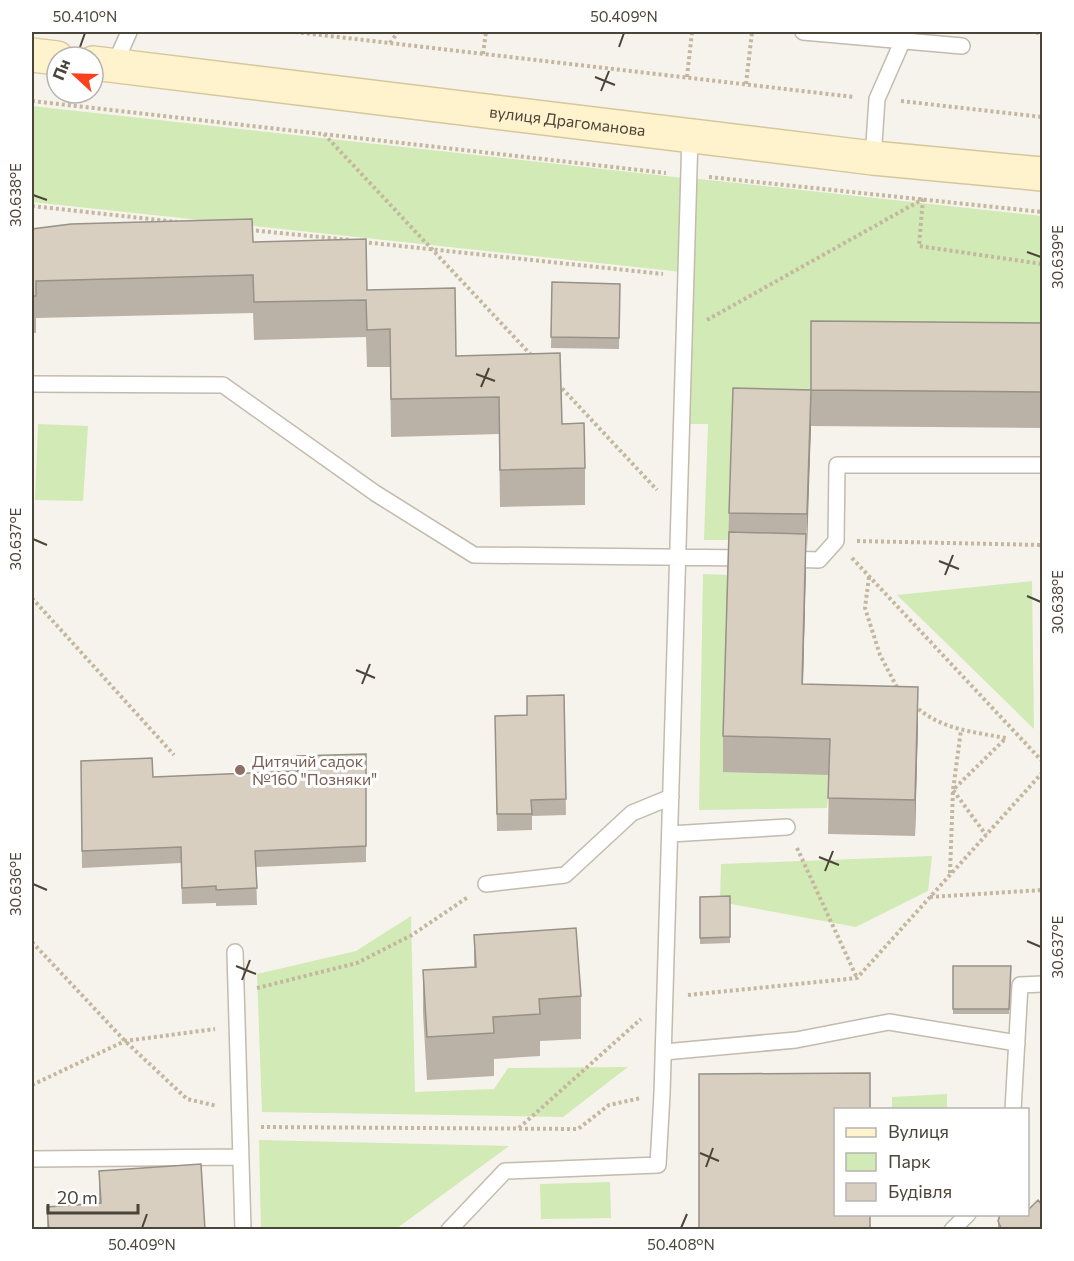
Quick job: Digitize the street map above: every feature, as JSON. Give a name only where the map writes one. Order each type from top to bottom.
[{"type":"street","name":"вулиця Драгоманова","points":[[105,65],[873,158],[1042,174]]},
{"type":"lane","points":[[105,64],[129,32]]},
{"type":"lane","points":[[803,32],[905,36],[962,46]]},
{"type":"lane","points":[[873,158],[877,99],[905,36]]},
{"type":"lane","points":[[449,1230],[505,1171],[658,1166],[663,1094],[690,135]]},
{"type":"lane","points":[[32,384],[223,385],[375,493],[474,555],[677,556],[819,560],[836,541],[837,465],[1042,465]]},
{"type":"lane","points":[[486,884],[565,875],[632,813],[671,797]]},
{"type":"lane","points":[[670,834],[787,827]]},
{"type":"lane","points":[[235,952],[243,1230]]},
{"type":"lane","points":[[1012,1108],[1020,985],[1042,984]]},
{"type":"lane","points":[[664,1052],[796,1040],[889,1022],[1017,1043]]},
{"type":"lane","points":[[32,1159],[240,1157]]},
{"type":"lane","points":[[952,1230],[967,1216]]},
{"type":"path","points":[[295,32],[1042,117]]},
{"type":"path","points":[[390,43],[398,32]]},
{"type":"path","points":[[483,54],[486,32]]},
{"type":"path","points":[[687,77],[692,32]]},
{"type":"path","points":[[746,84],[752,32]]},
{"type":"path","points":[[1036,32],[1042,35]]},
{"type":"path","points":[[32,101],[688,175],[1042,212]]},
{"type":"path","points":[[324,134],[535,359]]},
{"type":"path","points":[[923,198],[919,246],[1042,264]]},
{"type":"path","points":[[684,333],[923,198]]},
{"type":"path","points":[[32,206],[185,223]]},
{"type":"path","points":[[244,229],[685,276]]},
{"type":"path","points":[[551,376],[678,512]]},
{"type":"path","points":[[836,541],[1042,545]]},
{"type":"path","points":[[836,541],[1042,761]]},
{"type":"path","points":[[869,577],[865,608],[880,655],[898,689],[906,696]]},
{"type":"path","points":[[32,598],[174,754]]},
{"type":"path","points":[[913,703],[927,717],[962,730],[1006,738]]},
{"type":"path","points":[[950,874],[953,790],[962,730]]},
{"type":"path","points":[[953,790],[1013,732]]},
{"type":"path","points":[[519,1128],[665,998],[857,978],[1042,773]]},
{"type":"path","points":[[953,790],[986,835]]},
{"type":"path","points":[[787,827],[857,978]]},
{"type":"path","points":[[236,992],[357,963],[412,935],[486,884]]},
{"type":"path","points":[[930,897],[1042,890]]},
{"type":"path","points":[[32,942],[125,1041],[187,1099],[239,1111]]},
{"type":"path","points":[[32,1085],[125,1041],[237,1026]]},
{"type":"path","points":[[239,1127],[578,1129],[609,1105],[663,1094]]},
{"type":"green space","points":[[32,106],[684,178],[682,272],[32,202]]},
{"type":"green space","points":[[690,178],[1042,216],[1042,358],[811,426],[730,540],[704,540],[708,424],[686,424]]},
{"type":"green space","points":[[38,424],[88,426],[83,501],[35,500]]},
{"type":"green space","points":[[703,574],[728,575],[830,775],[827,808],[699,810]]},
{"type":"green space","points":[[1032,581],[1034,729],[897,595]]},
{"type":"green space","points":[[932,856],[928,891],[856,927],[720,902],[721,864]]},
{"type":"green space","points":[[411,916],[415,1092],[494,1089],[508,1068],[628,1067],[563,1117],[262,1112],[257,974],[356,951]]},
{"type":"green space","points":[[947,1094],[947,1108],[892,1108],[892,1097]]},
{"type":"green space","points":[[259,1140],[509,1146],[396,1229],[261,1230]]},
{"type":"green space","points":[[610,1182],[611,1218],[541,1219],[540,1184]]},
{"type":"building","points":[[252,219],[253,242],[366,239],[367,290],[455,288],[456,356],[560,353],[562,424],[584,423],[585,468],[500,470],[499,397],[391,399],[390,329],[367,330],[366,300],[254,302],[253,275],[36,281],[36,296],[32,296],[32,229],[71,224]]},
{"type":"building","points":[[552,282],[620,284],[619,338],[551,337]]},
{"type":"building","points":[[811,321],[1042,323],[1042,392],[811,390]]},
{"type":"building","points":[[733,388],[811,390],[807,514],[729,513]]},
{"type":"building","points":[[729,532],[806,534],[802,684],[918,687],[915,800],[828,798],[830,739],[723,736]]},
{"type":"building","points":[[564,695],[566,799],[531,800],[532,814],[497,814],[495,716],[527,715],[527,696]]},
{"type":"building","points":[[366,754],[366,846],[255,851],[257,888],[216,890],[216,886],[182,888],[181,847],[82,851],[81,761],[152,758],[153,777],[298,771],[297,756]]},
{"type":"building","points":[[730,896],[730,937],[700,938],[700,897]]},
{"type":"building","points":[[576,928],[581,996],[539,999],[540,1014],[493,1017],[494,1033],[427,1037],[423,970],[476,967],[474,935]]},
{"type":"building","points":[[953,966],[1011,966],[1009,1009],[953,1009]]},
{"type":"building","points":[[870,1073],[870,1108],[834,1108],[834,1216],[870,1216],[870,1230],[699,1230],[699,1074]]},
{"type":"building","points":[[201,1164],[205,1230],[49,1230],[47,1207],[101,1203],[99,1171]]},
{"type":"building","points":[[1038,1200],[1042,1205],[1042,1230],[1002,1230],[998,1221],[1000,1216],[1029,1216],[1029,1209]]},
{"type":"place","name":"Дитячий садок №160 \"Позняки\"","points":[[240,770]]}]
